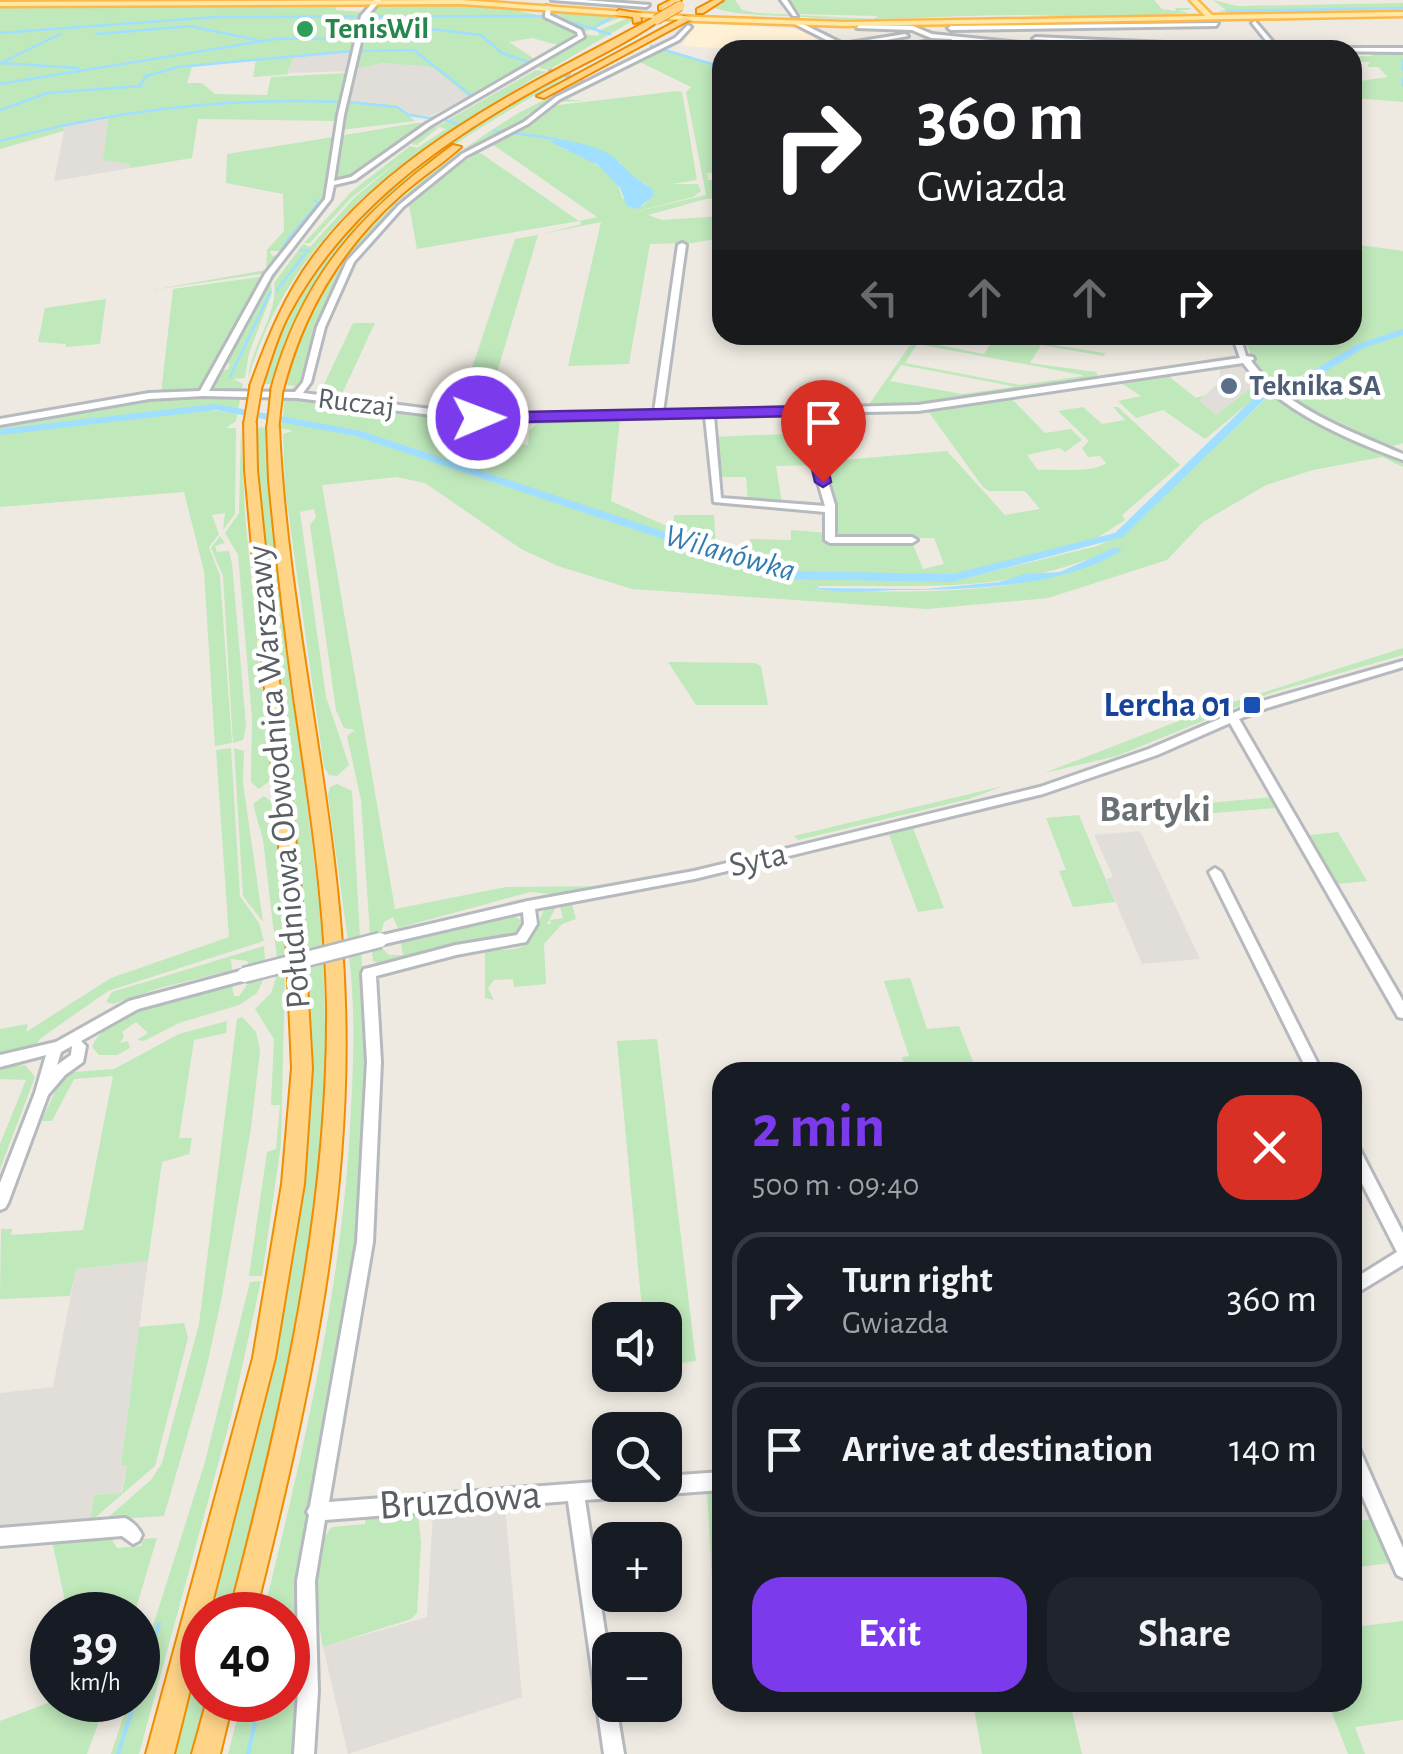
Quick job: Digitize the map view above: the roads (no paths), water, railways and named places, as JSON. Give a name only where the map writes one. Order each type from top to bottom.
[{"type":"highway","points":[[695,6],[712,2],[713,9],[728,14]]},
{"type":"highway","points":[[662,8],[678,3]]},
{"type":"highway","name":"Południowa Obwodnica Warszawy","points":[[160,1754],[264,1358],[293,1184],[302,1068],[294,912],[251,470],[250,422],[271,334],[286,302],[328,242],[404,170],[650,13],[678,3],[695,6]]},
{"type":"highway","points":[[621,5],[638,21]]},
{"type":"highway","name":"Południowa Obwodnica Warszawy","points":[[248,1592],[309,1327],[331,1169],[336,1080],[332,934],[274,480],[277,390],[300,316],[320,280],[346,244],[425,170],[522,105],[695,6]]},
{"type":"highway","points":[[504,104],[650,13]]},
{"type":"highway","points":[[522,105],[688,23]]},
{"type":"highway","points":[[206,1754],[214,1722]]},
{"type":"main road","points":[[0,2],[147,0]]},
{"type":"main road","points":[[470,2],[480,0]]},
{"type":"main road","points":[[495,0],[695,6],[728,14],[854,21],[1217,23]]},
{"type":"main road","points":[[1193,0],[1217,23]]},
{"type":"main road","points":[[1205,0],[1217,23]]},
{"type":"main road","points":[[0,2],[621,5],[688,23],[796,19],[821,28],[951,30],[1098,22],[1217,23],[1265,15],[1403,12]]},
{"type":"main road","points":[[688,23],[695,6]]},
{"type":"main road","points":[[650,13],[662,8]]},
{"type":"street","points":[[556,0],[621,5]]},
{"type":"street","points":[[784,0],[796,19]]},
{"type":"street","points":[[203,393],[262,286],[325,205],[332,184],[340,115],[364,16],[378,1]]},
{"type":"street","points":[[332,184],[353,180],[428,126],[581,36],[576,29],[547,16],[548,7]]},
{"type":"street","points":[[922,40],[984,19]]},
{"type":"street","points":[[1098,22],[1217,23],[1225,40]]},
{"type":"street","points":[[297,395],[308,382],[332,297],[351,261],[380,226],[464,155],[516,129],[558,98],[660,48],[688,23]]},
{"type":"street","points":[[1255,24],[1268,40]]},
{"type":"street","points":[[821,28],[837,40]]},
{"type":"street","points":[[859,28],[912,28],[929,38]]},
{"type":"street","points":[[951,30],[992,40]]},
{"type":"street","points":[[951,30],[953,40]]},
{"type":"street","points":[[886,40],[905,36]]},
{"type":"street","points":[[1036,39],[1055,40]]},
{"type":"street","points":[[1362,50],[1403,50]]},
{"type":"street","points":[[530,68],[548,71]]},
{"type":"street","points":[[584,78],[595,80]]},
{"type":"street","points":[[658,414],[682,246]]},
{"type":"street","points":[[1241,345],[1248,360],[1279,394],[1319,418],[1403,456]]},
{"type":"street","name":"Ruczaj","points":[[0,422],[149,396],[203,393],[297,395],[487,419],[932,407],[1248,360]]},
{"type":"street","points":[[807,411],[832,540],[912,540]]},
{"type":"street","points":[[709,414],[717,500],[828,509]]},
{"type":"street","name":"Syta","points":[[0,1204],[42,1093],[62,1054],[104,1020],[151,999],[380,940],[528,906],[694,875],[1042,790],[1140,757],[1319,687],[1403,664]]},
{"type":"street","points":[[1234,718],[1403,1014]]},
{"type":"street","points":[[1215,872],[1310,1062]]},
{"type":"street","points":[[304,1754],[308,1691],[304,1608],[316,1512],[365,1242],[374,1062],[369,974],[456,950],[520,939],[531,924],[528,906]]},
{"type":"street","points":[[6,1060],[62,1054]]},
{"type":"street","points":[[1362,1168],[1403,1249]]},
{"type":"street","points":[[1362,1283],[1403,1257]]},
{"type":"street","points":[[1362,1475],[1403,1569]]},
{"type":"street","name":"Bruzdowa","points":[[682,1484],[712,1481]]},
{"type":"street","name":"Bruzdowa","points":[[316,1512],[592,1491]]},
{"type":"street","points":[[574,1492],[614,1754]]},
{"type":"street","points":[[0,1536],[124,1528],[133,1535]]},
{"type":"water","points":[[558,139],[607,153],[652,188],[654,195],[638,209],[627,206],[620,188],[598,165],[550,142]]},
{"type":"water","points":[[1114,548],[1123,549],[1073,572],[1013,584],[952,589],[854,592],[811,588],[926,589],[999,582],[1025,574],[1060,572]]},
{"type":"waterway","points":[[1227,11],[1403,8]]},
{"type":"waterway","points":[[0,33],[216,17],[543,16]]},
{"type":"waterway","points":[[551,16],[610,34]]},
{"type":"waterway","points":[[594,28],[610,18]]},
{"type":"waterway","points":[[367,23],[415,30]]},
{"type":"waterway","points":[[96,34],[193,26]]},
{"type":"waterway","points":[[194,27],[257,40]]},
{"type":"waterway","points":[[362,38],[432,29],[481,35],[502,53],[531,63]]},
{"type":"waterway","points":[[3,62],[60,34]]},
{"type":"waterway","points":[[0,84],[276,39],[355,38]]},
{"type":"waterway","points":[[651,46],[712,64]]},
{"type":"waterway","points":[[360,51],[414,50],[435,67]]},
{"type":"waterway","points":[[0,110],[48,93],[140,86],[146,76],[178,67],[353,51]]},
{"type":"waterway","points":[[1403,60],[1403,70]]},
{"type":"waterway","points":[[0,63],[78,68]]},
{"type":"waterway","points":[[437,68],[473,97]]},
{"type":"waterway","points":[[1403,79],[1403,85]]},
{"type":"waterway","points":[[0,141],[85,121],[170,108],[255,102],[342,102]]},
{"type":"waterway","points":[[348,102],[397,107],[409,115],[436,119]]},
{"type":"waterway","points":[[432,118],[451,109]]},
{"type":"waterway","points":[[447,121],[458,124]]},
{"type":"waterway","points":[[494,131],[507,132]]},
{"type":"waterway","points":[[513,133],[556,139]]},
{"type":"waterway","points":[[315,200],[318,203]]},
{"type":"waterway","points":[[293,233],[317,205]]},
{"type":"waterway","points":[[282,249],[291,235]]},
{"type":"waterway","points":[[300,250],[309,251]]},
{"type":"waterway","points":[[277,290],[305,254]]},
{"type":"waterway","points":[[230,377],[270,293]]},
{"type":"waterway","name":"Wilanówka","points":[[0,432],[215,407],[357,433],[782,575],[952,578],[1119,535],[1264,394],[1306,379],[1361,346],[1403,332]]},
{"type":"waterway","points":[[118,1754],[128,1722]]},
{"type":"waterway","points":[[248,1754],[255,1722]]},
{"type":"tunnel","points":[[548,71],[583,78]]},
{"type":"place","name":"TenisWil","points":[[305,29]]},
{"type":"place","name":"Teknika SA","points":[[1229,386]]},
{"type":"place","name":"Lercha 01","points":[[1252,705]]},
{"type":"district","name":"Bartyki","points":[[1155,810]]}]
